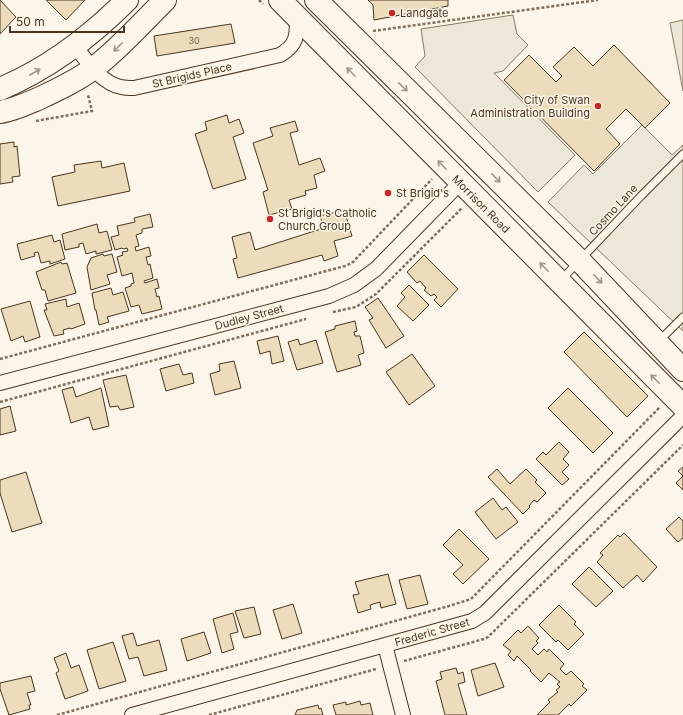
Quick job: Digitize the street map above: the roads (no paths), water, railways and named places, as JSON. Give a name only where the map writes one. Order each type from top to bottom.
[{"type":"main road","points":[[0,89],[26,77],[75,46],[96,30],[127,0]]},
{"type":"main road","points":[[1,109],[28,103],[73,82],[94,79],[112,53],[165,0]]},
{"type":"main road","name":"Morrison Road","points":[[280,0],[559,282],[674,404]]},
{"type":"main road","points":[[316,0],[580,261],[683,370]]},
{"type":"street","name":"St Brigids Place","points":[[75,46],[94,79],[108,81],[121,87],[134,88],[280,55],[290,49],[295,40],[297,18]]},
{"type":"street","name":"Dudley Street","points":[[0,383],[330,296],[354,285],[376,269],[460,183]]},
{"type":"street","name":"Frederic Street","points":[[132,715],[472,621],[485,613],[683,416]]},
{"type":"street","points":[[385,645],[403,715]]},
{"type":"lane","name":"Cosmo Lane","points":[[559,282],[683,154]]},
{"type":"lane","points":[[658,343],[683,317]]},
{"type":"place","name":"Landgate","points":[[392,13]]},
{"type":"place","name":"City of Swan Administration Building","points":[[598,106]]},
{"type":"place","name":"St Brigid's","points":[[388,193]]},
{"type":"place","name":"St Brigid's Catholic Church Group","points":[[270,219]]}]
